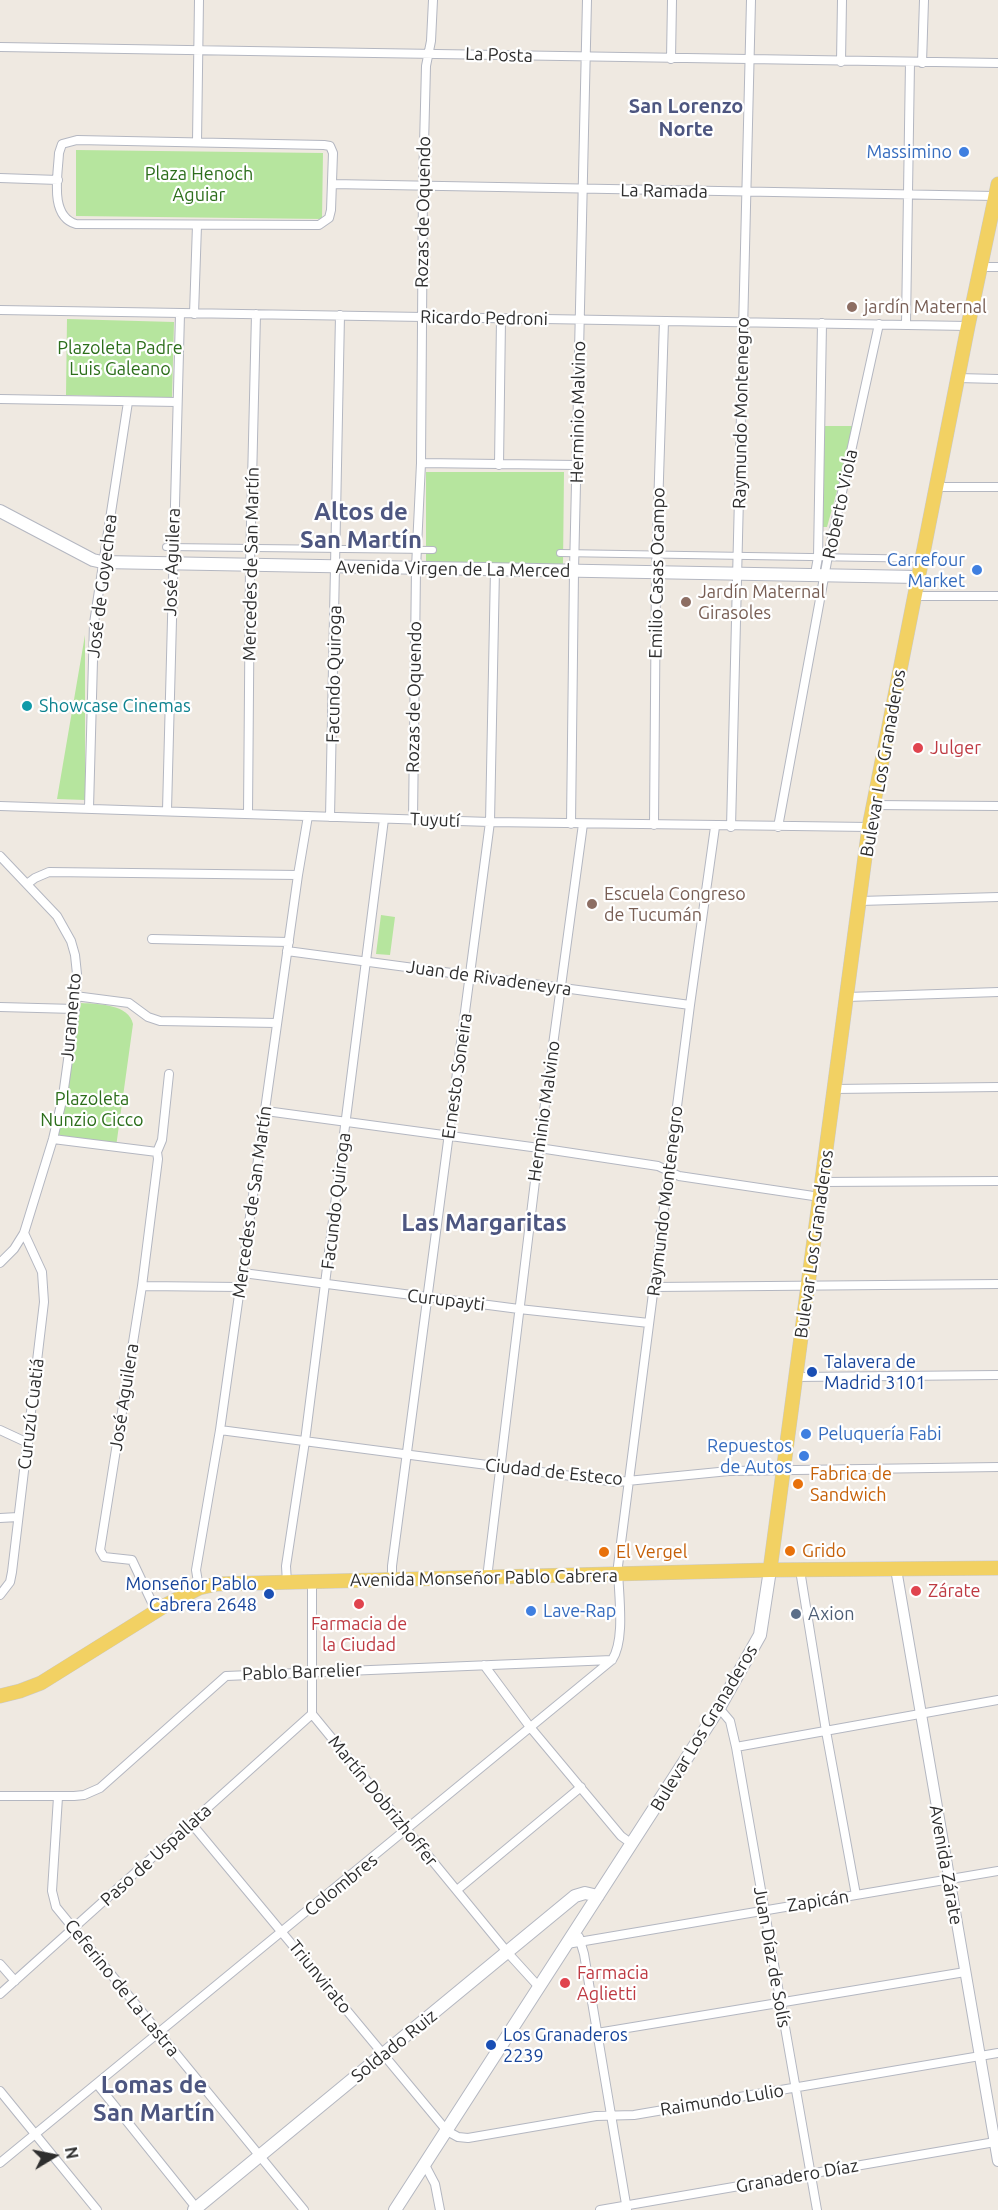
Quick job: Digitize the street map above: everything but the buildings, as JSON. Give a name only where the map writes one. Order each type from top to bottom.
[{"type":"main road","name":"Bulevar Los Granaderos","points":[[395,2210],[567,1944],[578,1936],[598,1896],[719,1708],[760,1635],[869,827],[918,577],[928,559],[937,487],[997,190]]},
{"type":"main road","name":"Avenida Virgen de La Merced","points":[[0,511],[93,560],[102,562],[918,577]]},
{"type":"main road","name":"Avenida Monseñor Pablo Cabrera","points":[[0,1696],[41,1683],[156,1611],[199,1588],[225,1584],[770,1570],[998,1568]]},
{"type":"main road","name":"Soldado Ruiz","points":[[197,2209],[259,2155],[508,1953],[574,1896],[585,1893],[598,1896]]},
{"type":"street","points":[[197,142],[199,0]]},
{"type":"street","name":"Rozas de Oquendo","points":[[412,820],[416,568],[421,463],[421,316],[426,66],[433,0]]},
{"type":"street","name":"Herminio Malvino","points":[[571,824],[574,554],[587,0]]},
{"type":"street","points":[[671,59],[672,0]]},
{"type":"street","name":"Raymundo Montenegro","points":[[731,827],[751,0]]},
{"type":"street","points":[[841,62],[842,0]]},
{"type":"street","points":[[922,63],[924,0]]},
{"type":"street","name":"La Posta","points":[[0,47],[998,63]]},
{"type":"street","points":[[906,324],[910,63]]},
{"type":"street","points":[[69,141],[197,142],[330,146],[333,153],[332,184],[329,218],[326,223],[320,225],[76,224],[63,217],[58,207],[59,153],[62,144],[69,141]]},
{"type":"street","points":[[0,178],[58,180]]},
{"type":"street","name":"La Ramada","points":[[332,184],[908,196],[997,190]]},
{"type":"street","points":[[194,314],[197,225]]},
{"type":"street","points":[[980,267],[998,267]]},
{"type":"street","name":"Ricardo Pedroni","points":[[0,310],[968,326]]},
{"type":"street","name":"José Aguilera","points":[[167,810],[172,564],[169,547],[180,314]]},
{"type":"street","name":"Mercedes de San Martín","points":[[248,814],[250,548],[256,314]]},
{"type":"street","name":"Facundo Quiroga","points":[[330,817],[340,315]]},
{"type":"street","points":[[499,465],[501,319]]},
{"type":"street","name":"Emilio Casas Ocampo","points":[[654,825],[656,572],[664,321]]},
{"type":"street","points":[[820,574],[818,557],[822,323]]},
{"type":"street","name":"Roberto Viola","points":[[778,826],[820,574],[828,556],[879,324]]},
{"type":"street","points":[[958,378],[998,379]]},
{"type":"street","points":[[0,399],[177,402]]},
{"type":"street","name":"José de Goyechea","points":[[89,808],[94,623],[128,402]]},
{"type":"street","points":[[421,463],[577,465]]},
{"type":"street","points":[[937,487],[998,488]]},
{"type":"street","name":"Avenida Virgen de La Merced","points":[[169,547],[433,550]]},
{"type":"street","name":"Avenida Virgen de La Merced","points":[[560,553],[928,559]]},
{"type":"street","name":"Ernesto Soneira","points":[[392,1580],[406,1455],[490,822],[495,569]]},
{"type":"street","points":[[915,596],[998,596]]},
{"type":"street","points":[[873,805],[998,806]]},
{"type":"street","name":"Tuyutí","points":[[0,806],[571,824],[869,827]]},
{"type":"street","name":"Mercedes de San Martín","points":[[199,1588],[196,1570],[220,1430],[308,816]]},
{"type":"street","name":"Facundo Quiroga","points":[[287,1583],[286,1566],[325,1284],[384,819]]},
{"type":"street","name":"Herminio Malvino","points":[[487,1578],[539,1148],[583,824]]},
{"type":"street","name":"Raymundo Montenegro","points":[[618,1575],[668,1170],[715,827]]},
{"type":"street","name":"Juramento","points":[[0,856],[57,916],[71,941],[77,974],[75,1009],[63,1096],[53,1139],[24,1233],[14,1249],[0,1263]]},
{"type":"street","points":[[27,884],[49,872],[298,875]]},
{"type":"street","points":[[860,901],[998,897]]},
{"type":"street","name":"Juan de Rivadeneyra","points":[[152,939],[288,947],[366,962],[690,1005]]},
{"type":"street","points":[[847,997],[998,992]]},
{"type":"street","points":[[75,996],[129,1003],[148,1017],[160,1021],[277,1023]]},
{"type":"street","points":[[0,1007],[75,1009]]},
{"type":"street","name":"José Aguilera","points":[[156,1611],[132,1560],[104,1557],[100,1550],[142,1286],[157,1152],[162,1140],[169,1074]]},
{"type":"street","points":[[834,1089],[998,1087]]},
{"type":"street","points":[[266,1111],[658,1166],[680,1176],[820,1197]]},
{"type":"street","points":[[53,1139],[157,1152]]},
{"type":"street","points":[[822,1182],[998,1181]]},
{"type":"street","name":"Curuzú Cuatiá","points":[[0,1595],[10,1582],[12,1572],[44,1316],[42,1272],[24,1233]]},
{"type":"street","name":"Curupayti","points":[[243,1273],[519,1309],[649,1323]]},
{"type":"street","points":[[654,1287],[998,1284]]},
{"type":"street","points":[[142,1286],[240,1287]]},
{"type":"street","points":[[796,1377],[998,1375]]},
{"type":"street","points":[[0,1430],[28,1443]]},
{"type":"street","name":"Ciudad de Esteco","points":[[220,1430],[617,1482],[707,1472],[998,1467]]},
{"type":"street","points":[[0,1518],[18,1517]]},
{"type":"street","name":"Avenida Zárate","points":[[896,1569],[998,2161]]},
{"type":"street","points":[[800,1570],[856,1895]]},
{"type":"street","points":[[612,1660],[620,1641],[618,1575]]},
{"type":"street","points":[[312,1582],[312,1714]]},
{"type":"street","name":"Pablo Barrelier","points":[[0,1796],[84,1795],[100,1788],[226,1676],[612,1660]]},
{"type":"street","name":"Colombres","points":[[0,2163],[612,1660]]},
{"type":"street","points":[[484,1665],[530,1727],[621,1836],[632,1844]]},
{"type":"street","points":[[736,1747],[998,1700]]},
{"type":"street","name":"Juan Díaz de Solís","points":[[719,1708],[730,1721],[736,1747],[817,2210]]},
{"type":"street","name":"Paso de Uspallata","points":[[0,1994],[312,1714]]},
{"type":"street","name":"Martín Dobrizhoffer","points":[[312,1714],[539,1988]]},
{"type":"street","points":[[457,1890],[581,1787]]},
{"type":"street","name":"Ceferino de La Lastra","points":[[58,1797],[53,1899],[56,1907],[304,2210]]},
{"type":"street","name":"Triunvirato","points":[[192,1822],[447,2131]]},
{"type":"street","name":"Zapicán","points":[[578,1936],[764,1910],[998,1871]]},
{"type":"street","points":[[578,1936],[597,2033],[626,2208]]},
{"type":"street","points":[[0,1964],[15,1981]]},
{"type":"street","points":[[597,2033],[965,1972]]},
{"type":"street","name":"Raimundo Lulio","points":[[447,2131],[458,2137],[468,2138],[596,2116],[634,2115],[998,2053]]},
{"type":"street","points":[[97,2084],[197,2209]]},
{"type":"street","points":[[0,2091],[97,2210]]},
{"type":"street","name":"Granadero Díaz","points":[[600,2210],[626,2208],[994,2142]]},
{"type":"street","points":[[425,2165],[435,2184],[440,2210]]},
{"type":"green space","name":"Plaza Henoch Aguiar","points":[[76,150],[323,153],[322,219],[76,216]]},
{"type":"green space","name":"Plazoleta Padre Luis Galeano","points":[[67,319],[174,322],[172,398],[66,395]]},
{"type":"green space","points":[[823,426],[855,426],[827,527],[820,525]]},
{"type":"green space","points":[[426,472],[564,472],[563,566],[426,566]]},
{"type":"green space","points":[[85,635],[85,800],[57,799]]},
{"type":"green space","points":[[381,915],[395,917],[390,955],[376,954]]},
{"type":"green space","name":"Plazoleta Nunzio Cicco","points":[[81,1003],[112,1006],[126,1012],[133,1024],[116,1147],[57,1137]]},
{"type":"place","name":"Massimino","points":[[964,152]]},
{"type":"place","name":"jardín Maternal","points":[[852,307]]},
{"type":"place","name":"Carrefour Market","points":[[977,570]]},
{"type":"place","name":"Jardín Maternal Girasoles","points":[[686,602]]},
{"type":"place","name":"Showcase Cinemas","points":[[27,706]]},
{"type":"place","name":"Julger","points":[[918,748]]},
{"type":"place","name":"Escuela Congreso de Tucumán","points":[[592,904]]},
{"type":"place","name":"Talavera de Madrid 3101","points":[[812,1372]]},
{"type":"place","name":"Peluquería Fabi","points":[[806,1434]]},
{"type":"place","name":"Repuestos de Autos","points":[[804,1456]]},
{"type":"place","name":"Fabrica de Sandwich","points":[[798,1484]]},
{"type":"place","name":"Grido","points":[[790,1551]]},
{"type":"place","name":"El Vergel","points":[[604,1552]]},
{"type":"place","name":"Zárate","points":[[916,1591]]},
{"type":"place","name":"Monseñor Pablo Cabrera 2648","points":[[269,1594]]},
{"type":"place","name":"Farmacia de la Ciudad","points":[[359,1604]]},
{"type":"place","name":"Lave-Rap","points":[[531,1611]]},
{"type":"place","name":"Axion","points":[[796,1614]]},
{"type":"place","name":"Farmacia Aglietti","points":[[565,1983]]},
{"type":"place","name":"Los Granaderos 2239","points":[[491,2045]]},
{"type":"district","name":"San Lorenzo Norte","points":[[686,118]]},
{"type":"district","name":"Altos de San Martín","points":[[361,526]]},
{"type":"district","name":"Las Margaritas","points":[[484,1223]]},
{"type":"district","name":"Lomas de San Martín","points":[[154,2099]]}]
